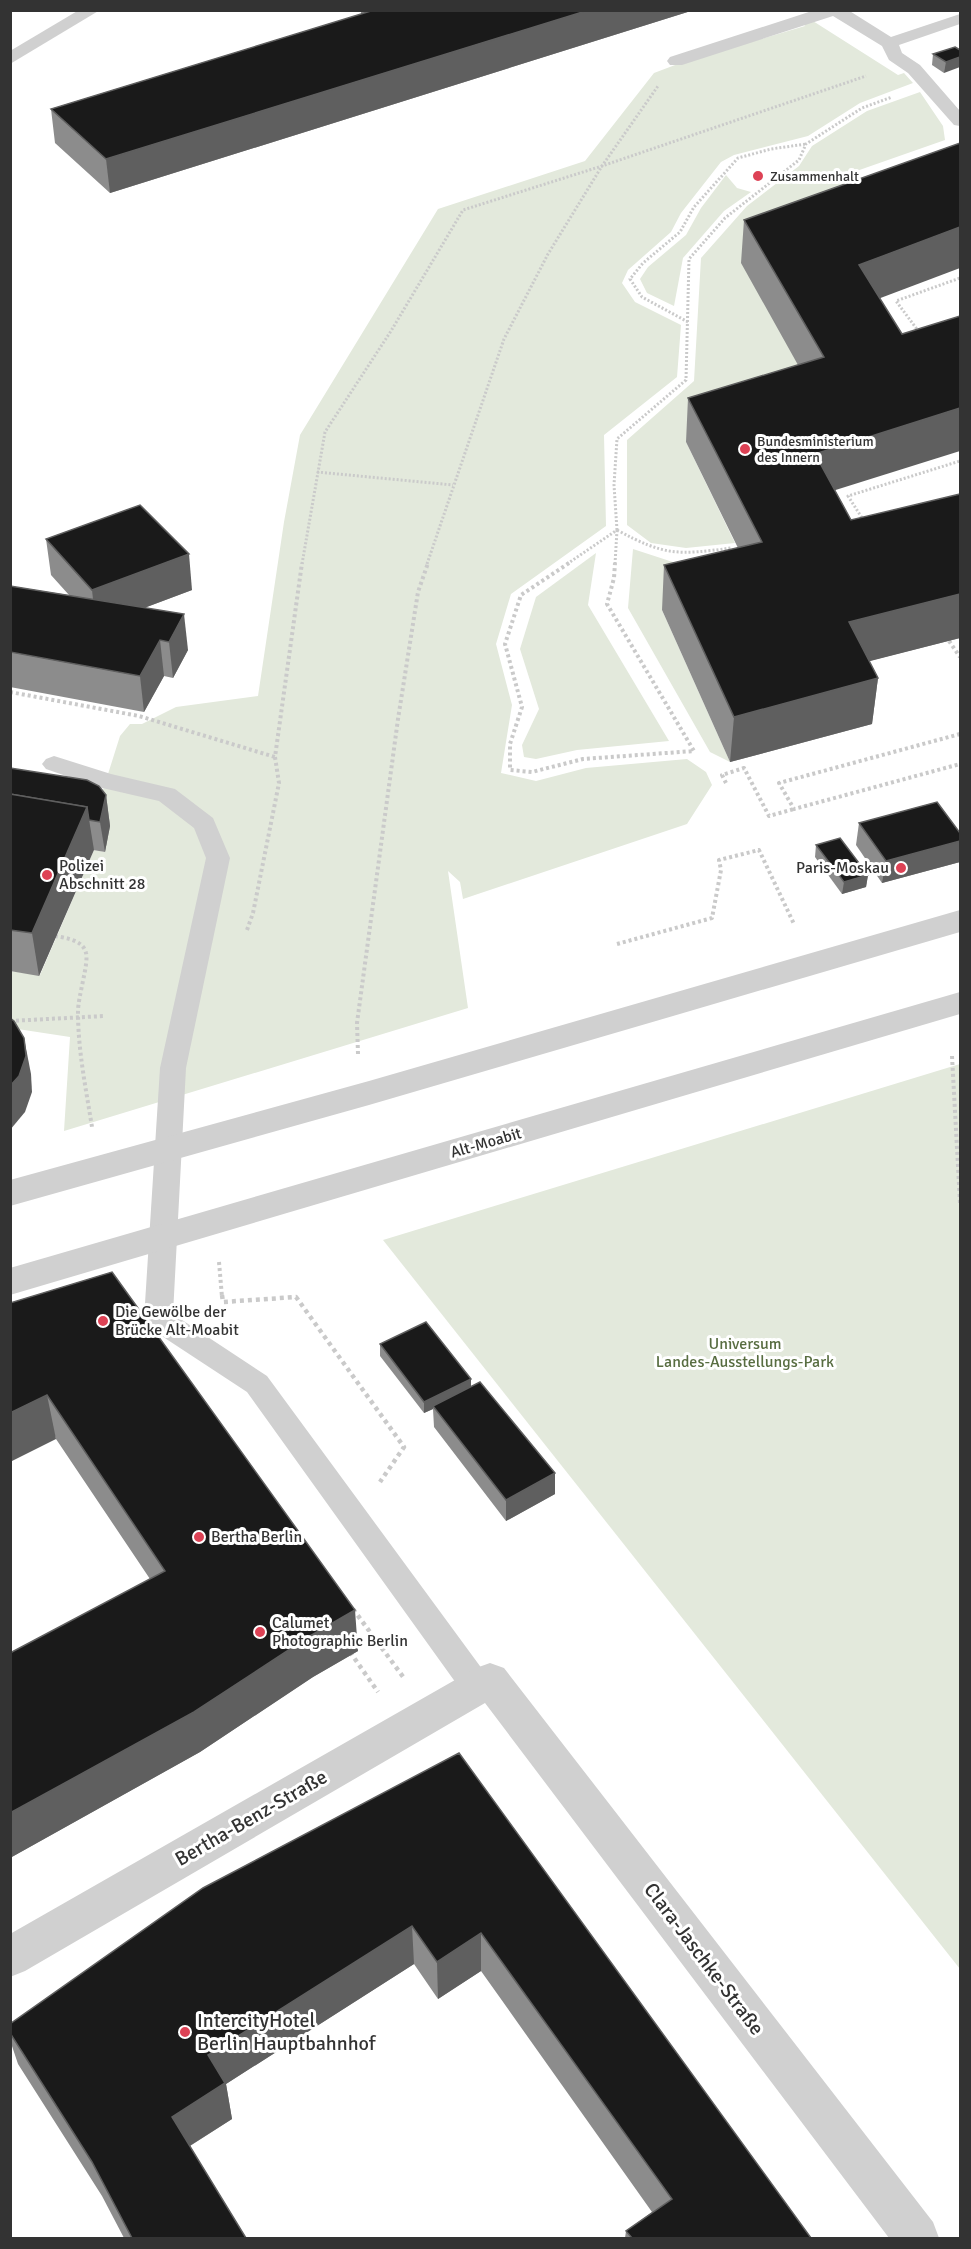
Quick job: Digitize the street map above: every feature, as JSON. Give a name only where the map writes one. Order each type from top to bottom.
[{"type":"street","points":[[10,1193],[960,921]]},
{"type":"street","name":"Alt-Moabit","points":[[10,1282],[960,1003]]},
{"type":"street","name":"Bertha-Benz-Straße","points":[[10,1957],[484,1683]]},
{"type":"street","name":"Clara-Jaschke-Straße","points":[[484,1683],[917,2238]]},
{"type":"lane","points":[[10,59],[92,10]]},
{"type":"lane","points":[[676,61],[834,10],[889,43],[895,56],[927,84],[960,122]]},
{"type":"lane","points":[[889,43],[960,19]]},
{"type":"lane","points":[[54,764],[106,782],[167,795],[204,824],[218,858],[173,1068],[158,1319],[257,1384],[354,1520],[484,1683]]},
{"type":"path","points":[[357,1023],[398,719],[418,592],[453,485],[504,339],[548,254],[602,166],[676,61]]},
{"type":"path","points":[[279,783],[275,757],[316,472],[325,432],[391,331],[463,210],[602,166],[905,63]]},
{"type":"path","points":[[688,322],[642,297],[630,279],[643,263],[681,232],[694,207],[738,158],[771,149],[806,144],[862,108],[927,84]]},
{"type":"path","points":[[616,530],[521,596],[505,644],[522,707],[510,744],[510,771],[532,772],[583,759],[694,751],[607,604],[614,578],[616,530],[614,485],[616,439],[686,380],[689,259],[725,218],[800,160],[806,144]]},
{"type":"path","points":[[923,338],[896,301],[960,278]]},
{"type":"path","points":[[867,526],[848,496],[960,461]]},
{"type":"path","points":[[316,472],[453,485]]},
{"type":"path","points":[[616,530],[648,547],[682,554],[731,548]]},
{"type":"path","points":[[949,641],[960,657]]},
{"type":"path","points":[[10,692],[139,716],[275,757]]},
{"type":"path","points":[[794,809],[779,783],[960,734]]},
{"type":"path","points":[[726,783],[722,775],[744,768],[769,816],[960,764]]},
{"type":"path","points":[[617,944],[712,918],[721,870],[719,860],[759,850],[794,924]]},
{"type":"path","points":[[55,936],[84,946],[87,954],[79,990],[78,1022],[93,1127]]},
{"type":"path","points":[[10,1021],[104,1017]]},
{"type":"path","points":[[952,1056],[960,1203]]},
{"type":"path","points":[[223,1302],[296,1297],[404,1447],[354,1520]]},
{"type":"path","points":[[349,1603],[404,1678]]},
{"type":"path","points":[[345,1645],[352,1655]]},
{"type":"green space","points":[[805,16],[898,75],[904,73],[913,83],[860,103],[808,136],[734,155],[721,162],[681,213],[671,232],[628,270],[622,283],[635,302],[681,325],[677,377],[604,435],[606,526],[511,594],[496,644],[512,705],[501,773],[536,781],[586,768],[687,759],[706,772],[712,785],[687,824],[463,899],[460,882],[448,871],[468,1008],[64,1131],[70,1037],[11,1028],[10,971],[40,975],[94,850],[105,852],[96,812],[120,736],[130,724],[142,724],[176,707],[258,696],[284,522],[300,435],[438,209],[585,161],[654,73],[683,62],[805,26],[799,17]]},
{"type":"green space","points":[[920,92],[943,126],[945,140],[848,174],[873,215],[819,401],[686,442],[735,543],[686,548],[651,543],[627,525],[627,440],[694,381],[701,258],[747,206],[799,166],[812,146],[867,111]]},
{"type":"green space","points":[[726,175],[737,188],[751,192],[724,211],[683,258],[674,306],[647,293],[640,279],[648,267],[686,235],[701,208]]},
{"type":"green space","points":[[633,549],[682,565],[662,610],[730,762],[710,752],[628,608]]},
{"type":"green space","points":[[596,553],[588,605],[669,741],[577,750],[536,759],[524,757],[522,745],[539,709],[520,649],[536,597]]},
{"type":"green space","name":"Universum Landes-Ausstellungs-Park","points":[[960,1064],[960,1969],[383,1240]]},
{"type":"building","points":[[374,10],[589,10],[106,159],[51,109]]},
{"type":"building","points":[[955,47],[960,50],[960,57],[946,62],[933,54]]},
{"type":"building","points":[[960,143],[960,227],[859,265],[902,334],[960,316],[960,408],[815,454],[851,520],[960,494],[960,594],[849,622],[878,678],[734,717],[664,565],[762,542],[688,398],[824,357],[744,220]]},
{"type":"building","points":[[140,505],[189,554],[92,590],[46,539]]},
{"type":"building","points":[[10,586],[184,614],[169,642],[160,640],[140,676],[10,652]]},
{"type":"building","points":[[10,768],[87,780],[99,786],[106,795],[100,822],[89,820],[87,807],[10,794]]},
{"type":"building","points":[[10,794],[87,807],[32,933],[10,930]]},
{"type":"building","points":[[937,802],[960,833],[960,841],[886,861],[859,823]]},
{"type":"building","points":[[840,838],[868,875],[844,882],[816,845]]},
{"type":"building","points":[[10,1018],[24,1038],[26,1056],[19,1076],[10,1086]]},
{"type":"building","name":"Bertha Berlin","points":[[112,1272],[355,1610],[310,1636],[194,1712],[10,1813],[10,1653],[165,1571],[47,1395],[10,1413],[10,1303]]},
{"type":"building","points":[[426,1322],[471,1379],[424,1402],[380,1344]]},
{"type":"building","points":[[480,1382],[555,1473],[506,1500],[433,1406]]},
{"type":"building","name":"IntercityHotel Berlin Hauptbahnhof","points":[[459,1753],[811,2238],[632,2238],[626,2231],[672,2199],[481,1933],[437,1962],[412,1926],[208,2055],[225,2083],[172,2117],[246,2238],[132,2238],[92,2162],[10,2033],[10,2024],[203,1888]]},
{"type":"place","name":"Zusammenhalt","points":[[758,176]]},
{"type":"place","name":"Bundesministerium des Innern","points":[[745,449]]},
{"type":"place","name":"Paris-Moskau","points":[[901,868]]},
{"type":"place","name":"Polizei Abschnitt 28","points":[[47,875]]},
{"type":"place","name":"Die Gewölbe der Brücke Alt-Moabit","points":[[103,1321]]},
{"type":"place","name":"Bertha Berlin","points":[[199,1537]]},
{"type":"place","name":"Calumet Photographic Berlin","points":[[260,1632]]},
{"type":"place","name":"IntercityHotel Berlin Hauptbahnhof","points":[[185,2032]]}]
